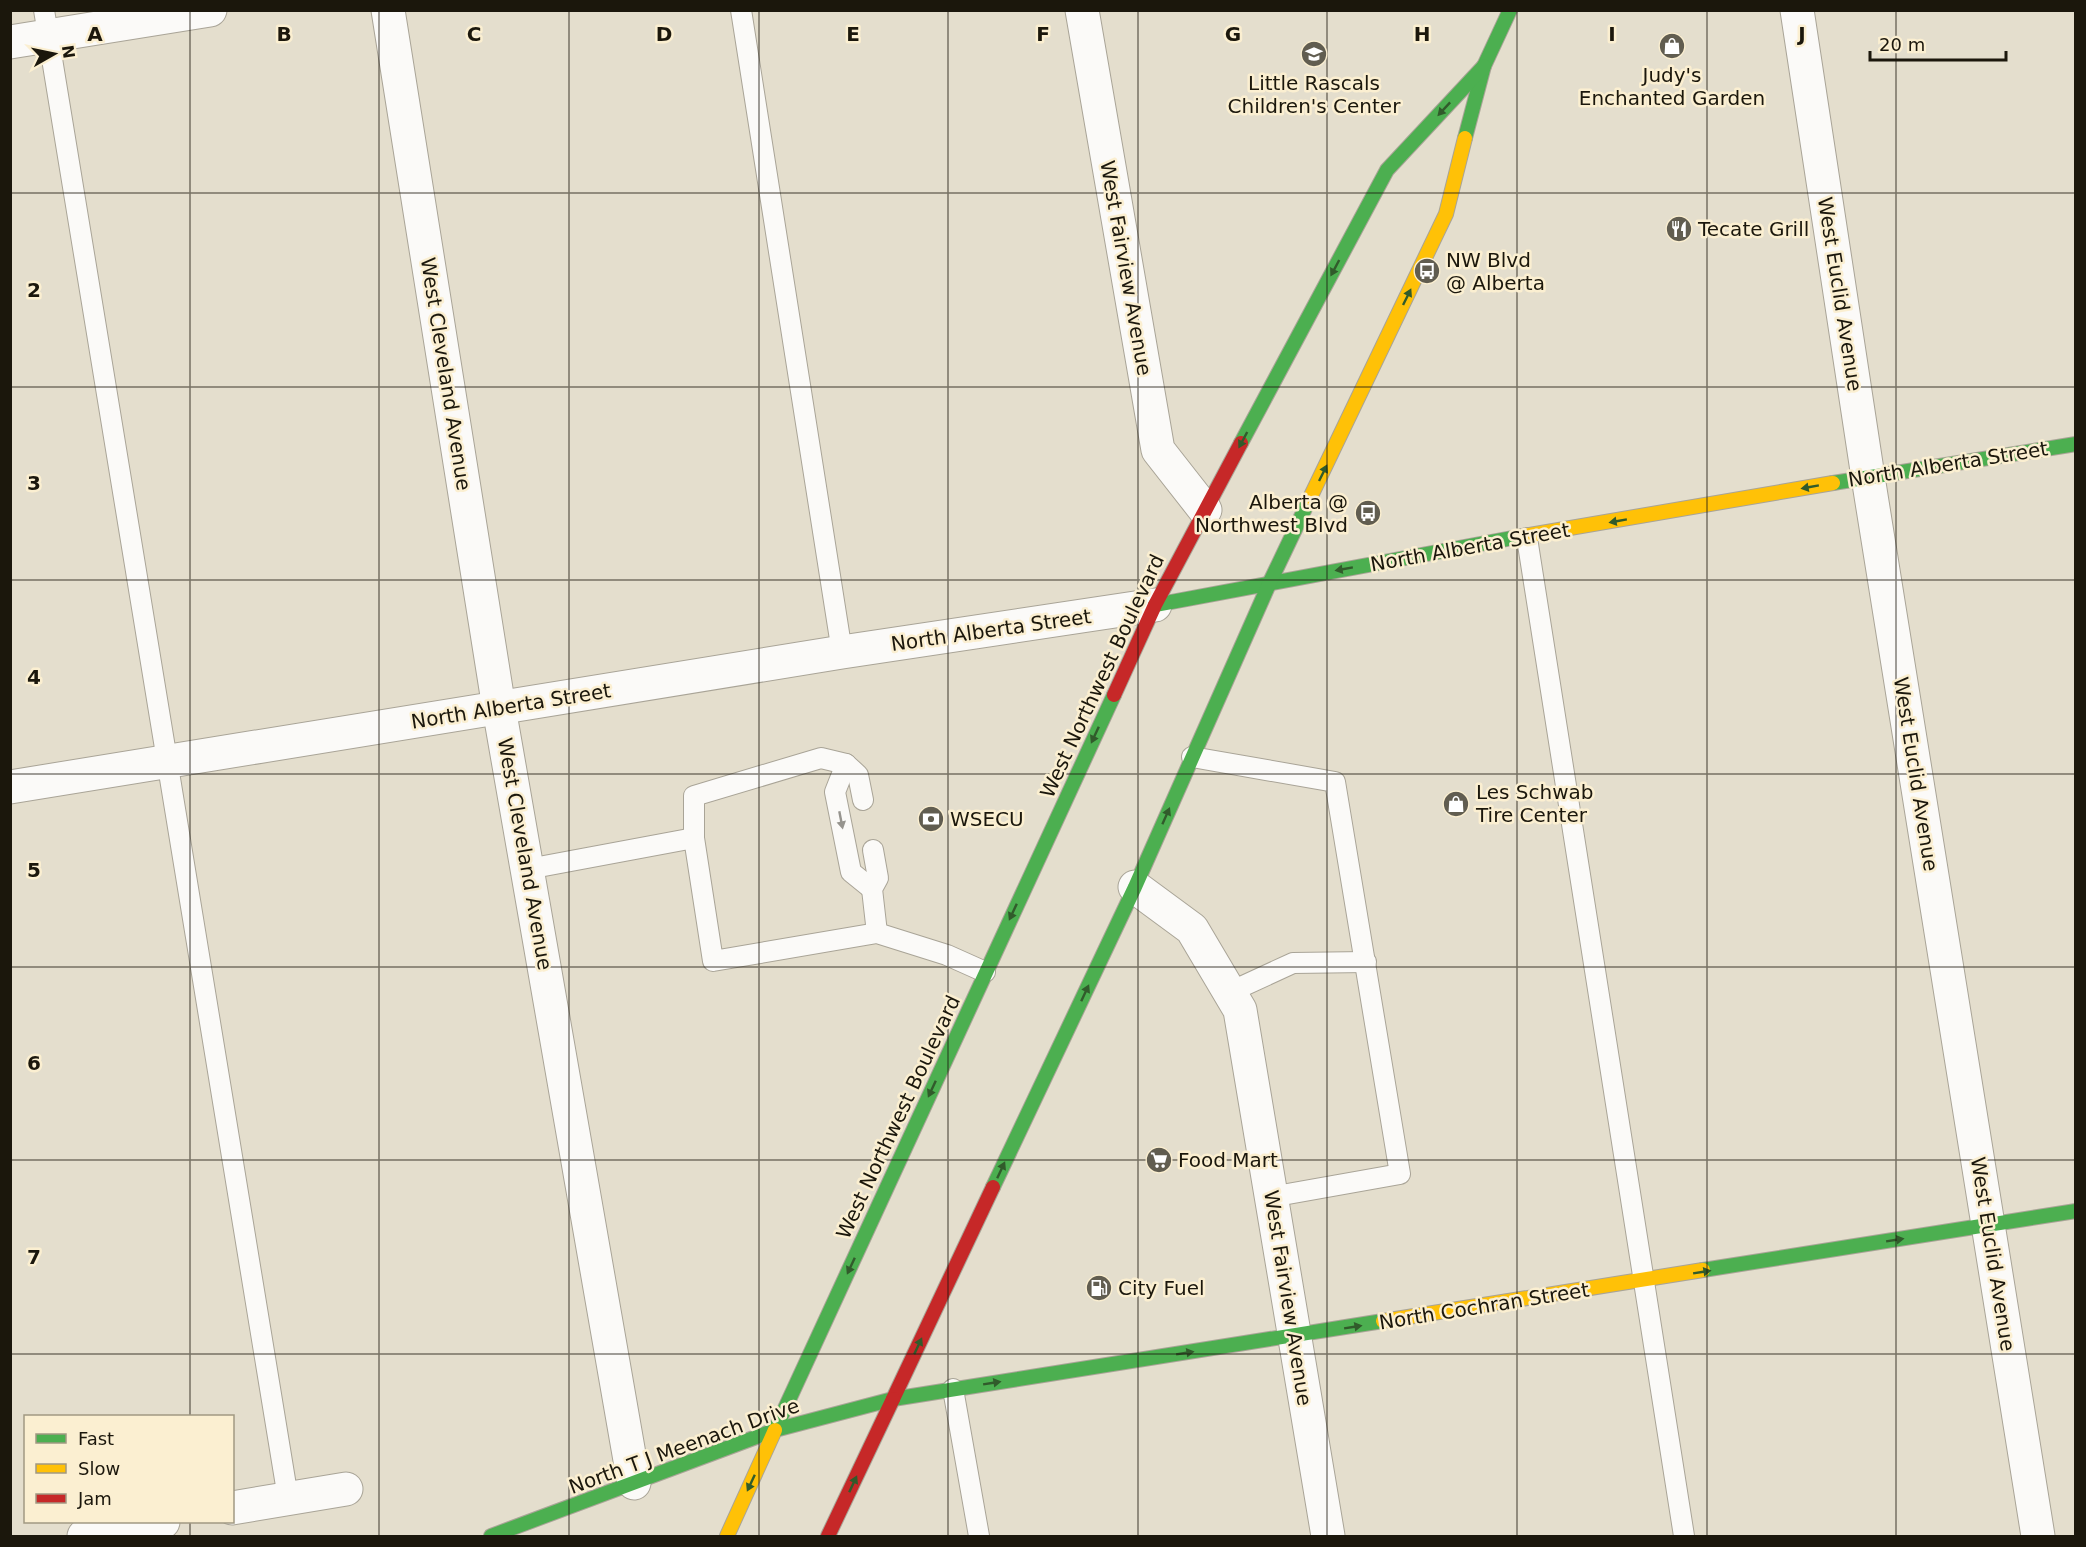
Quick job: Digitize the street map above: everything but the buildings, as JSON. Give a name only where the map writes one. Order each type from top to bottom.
[{"type":"main road","name":"West Northwest Boulevard","points":[[828,1536],[1135,888],[1270,582],[1446,214],[1484,66],[1510,10]]},
{"type":"main road","name":"West Northwest Boulevard","points":[[727,1536],[1155,605],[1387,170],[1484,66]]},
{"type":"main road","name":"North Alberta Street","points":[[1155,605],[1270,582],[1868,477],[2076,444]]},
{"type":"main road","name":"North Cochran Street","points":[[893,1399],[2076,1211]]},
{"type":"main road","name":"North T J Meenach Drive","points":[[491,1536],[775,1430],[893,1399]]},
{"type":"street","points":[[10,42],[46,23],[210,10]]},
{"type":"street","name":"West Cleveland Avenue","points":[[387,10],[500,708],[634,1483]]},
{"type":"street","name":"West Fairview Avenue","points":[[1082,10],[1158,450],[1205,510]]},
{"type":"street","name":"West Euclid Avenue","points":[[1797,10],[1868,477],[2038,1536]]},
{"type":"street","name":"North Alberta Street","points":[[10,787],[165,764],[842,652],[1155,605]]},
{"type":"street","name":"West Fairview Avenue","points":[[1135,888],[1192,929],[1240,1010],[1328,1536]]},
{"type":"street","points":[[234,1508],[346,1489]]},
{"type":"street","points":[[84,1536],[152,1523]]},
{"type":"lane","points":[[741,10],[842,652]]},
{"type":"lane","points":[[46,23],[165,764],[288,1498]]},
{"type":"lane","points":[[1527,537],[1684,1536]]},
{"type":"lane","points":[[1192,757],[1335,782],[1400,1174],[1271,1197]]},
{"type":"lane","points":[[863,800],[858,775],[846,764],[821,758],[694,795],[694,838],[712,961],[877,933],[947,955],[985,972]]},
{"type":"lane","points":[[846,764],[835,792],[851,872],[872,889]]},
{"type":"lane","points":[[528,869],[694,838]]},
{"type":"lane","points":[[873,850],[878,878],[872,889],[877,933]]},
{"type":"lane","points":[[1230,992],[1293,963],[1366,962]]},
{"type":"lane","points":[[953,1389],[979,1536]]},
{"type":"traffic: fast","points":[[1465,138],[1484,66],[1510,10]]},
{"type":"traffic: fast","points":[[1241,443],[1387,170],[1484,66]]},
{"type":"traffic: fast","points":[[1833,483],[2076,444]]},
{"type":"traffic: fast","points":[[993,1187],[1135,887],[1270,582],[1310,498]]},
{"type":"traffic: fast","points":[[1155,605],[1523,536]]},
{"type":"traffic: fast","points":[[775,1430],[1114,695]]},
{"type":"traffic: fast","points":[[1703,1270],[2076,1211]]},
{"type":"traffic: fast","points":[[893,1399],[1383,1321]]},
{"type":"traffic: fast","points":[[491,1536],[775,1430],[893,1399]]},
{"type":"traffic: slow","points":[[1310,498],[1446,214],[1465,138]]},
{"type":"traffic: slow","points":[[1523,536],[1833,483]]},
{"type":"traffic: slow","points":[[1383,1321],[1703,1270]]},
{"type":"traffic: slow","points":[[727,1536],[775,1430]]},
{"type":"traffic: jam","points":[[1114,695],[1155,605],[1241,443]]},
{"type":"traffic: jam","points":[[893,1399],[993,1187]]},
{"type":"traffic: jam","points":[[828,1536],[893,1399]]},
{"type":"place","name":"Judy's Enchanted Garden","points":[[1672,46]]},
{"type":"place","name":"Little Rascals Children's Center","points":[[1314,54]]},
{"type":"place","name":"Tecate Grill","points":[[1679,229]]},
{"type":"place","name":"NW Blvd @ Alberta","points":[[1427,271]]},
{"type":"place","name":"Alberta @ Northwest Blvd","points":[[1368,513]]},
{"type":"place","name":"Les Schwab Tire Center","points":[[1456,804]]},
{"type":"place","name":"WSECU","points":[[931,819]]},
{"type":"place","name":"Food Mart","points":[[1159,1160]]},
{"type":"place","name":"City Fuel","points":[[1099,1288]]}]
